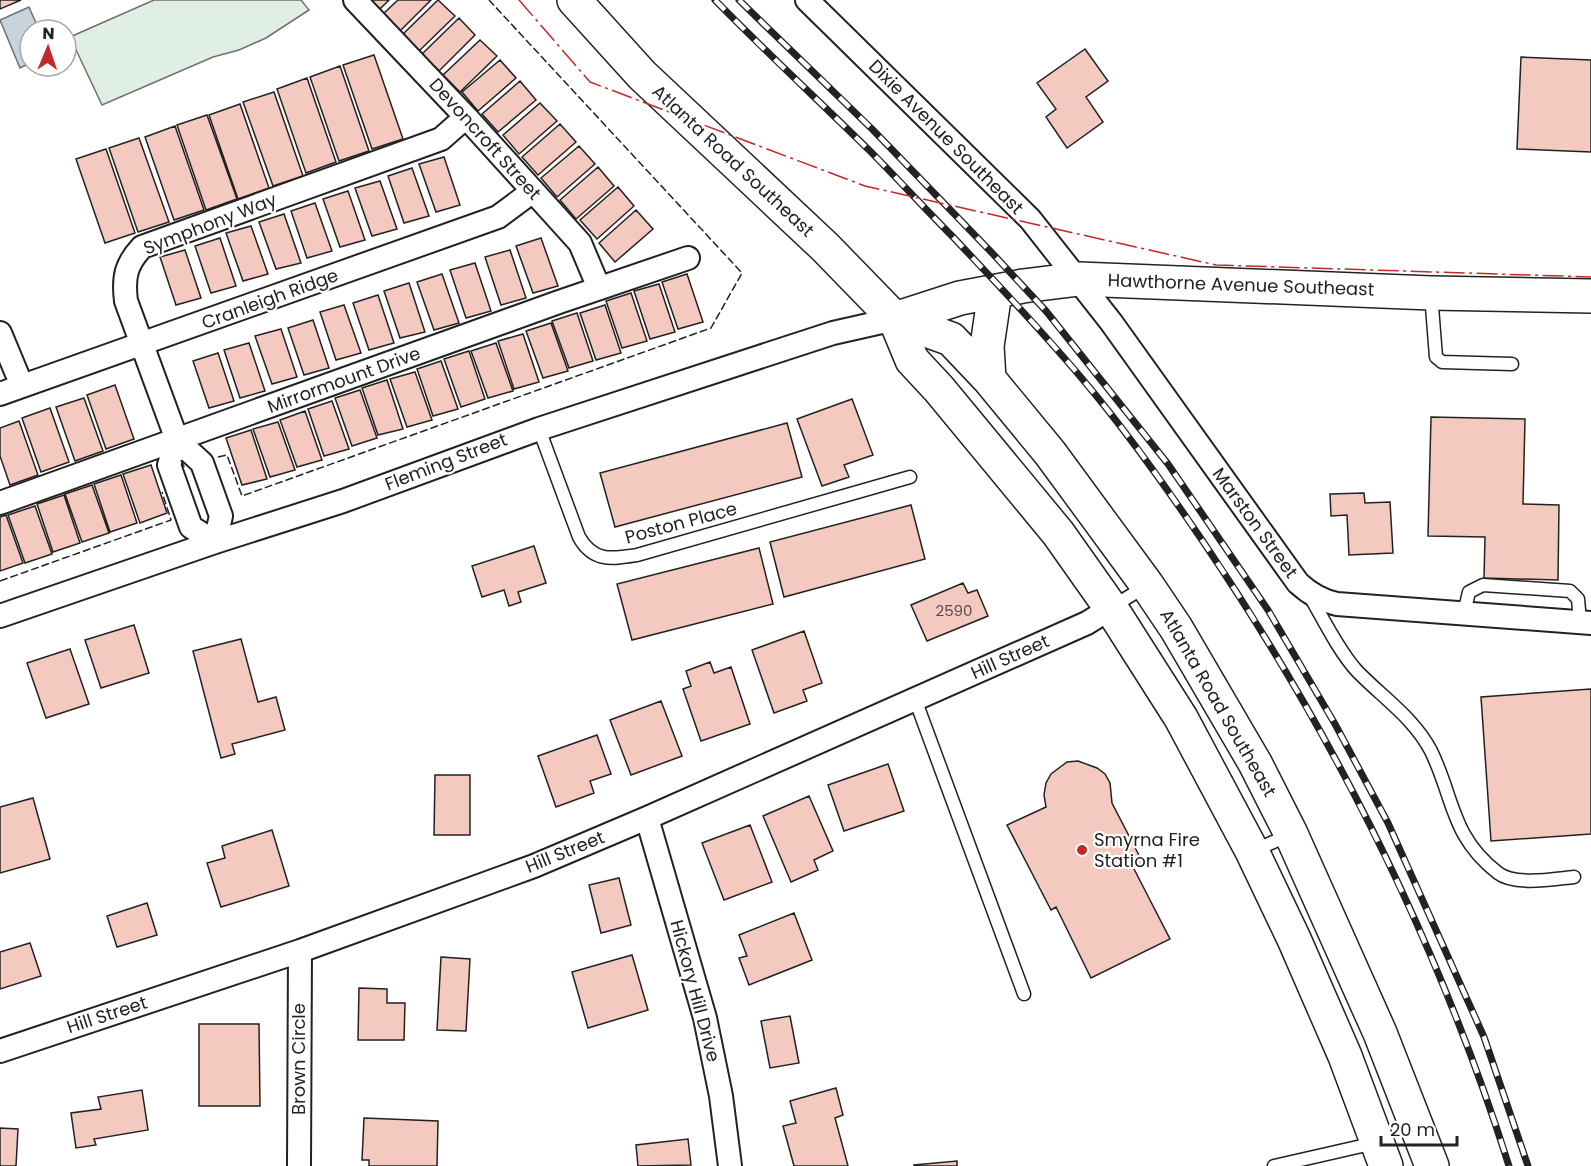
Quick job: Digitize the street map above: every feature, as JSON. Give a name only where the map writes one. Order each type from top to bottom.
[{"type":"main road","name":"Atlanta Road Southeast","points":[[574,0],[642,75],[825,247],[895,319],[912,360],[939,389],[1058,533],[1111,608],[1182,718],[1252,852],[1294,939],[1337,1037],[1382,1154]]},
{"type":"main road","name":"Hawthorne Avenue Southeast","points":[[895,319],[945,302],[1079,279],[1591,297]]},
{"type":"main road","points":[[989,379],[987,346],[995,292]]},
{"type":"main road","name":"Atlanta Road Southeast","points":[[895,319],[951,339],[989,379],[1050,453],[1176,628],[1227,713],[1292,834],[1380,1033],[1432,1166]]},
{"type":"street","name":"Devoncroft Street","points":[[355,0],[466,117],[580,243],[599,288]]},
{"type":"street","name":"Dixie Avenue Southeast","points":[[807,0],[1030,219],[1079,279]]},
{"type":"street","name":"Symphony Way","points":[[215,542],[221,516],[202,464],[177,440],[126,301],[123,282],[133,257],[142,247],[441,138],[466,117]]},
{"type":"street","name":"Cranleigh Ridge","points":[[0,394],[498,217],[533,191]]},
{"type":"street","name":"Mirrormount Drive","points":[[0,503],[688,258]]},
{"type":"street","name":"Marston Street","points":[[1079,279],[1298,583],[1307,591],[1327,602],[1337,604],[1585,622]]},
{"type":"street","name":"Fleming Street","points":[[0,616],[215,542],[343,501],[539,429],[833,333],[895,319]]},
{"type":"street","points":[[0,333],[22,386]]},
{"type":"street","points":[[177,440],[169,465],[191,526],[215,542]]},
{"type":"street","name":"Hill Street","points":[[0,1051],[300,951],[534,866],[1087,623],[1111,608]]},
{"type":"street","name":"Hickory Hill Drive","points":[[647,818],[705,1018],[721,1096],[730,1166]]},
{"type":"street","name":"Brown Circle","points":[[299,1166],[300,951]]},
{"type":"lane","points":[[1431,293],[1436,357],[1442,362],[1512,364]]},
{"type":"lane","name":"Poston Place","points":[[539,429],[579,537],[585,548],[595,555],[606,558],[637,555],[910,477]]},
{"type":"lane","points":[[1111,608],[1147,585]]},
{"type":"lane","points":[[1307,591],[1355,669],[1407,718],[1431,751],[1457,824],[1475,852],[1500,875],[1524,881],[1574,877]]},
{"type":"lane","points":[[915,699],[1024,994]]},
{"type":"lane","points":[[1252,852],[1292,834]]},
{"type":"lane","points":[[1274,1166],[1382,1154]]},
{"type":"green space","points":[[154,0],[301,0],[309,10],[266,38],[239,50],[213,57],[102,105],[78,54],[78,33]]},
{"type":"shaded area","points":[[29,7],[34,18],[18,18],[18,63],[0,20]]},
{"type":"building","points":[[0,0],[21,0],[0,9]]},
{"type":"building","points":[[371,0],[389,0],[380,9]]},
{"type":"building","points":[[398,0],[431,0],[400,31],[383,14]]},
{"type":"building","points":[[438,0],[455,16],[418,52],[402,35]]},
{"type":"building","points":[[459,18],[475,35],[439,71],[422,54]]},
{"type":"building","points":[[480,40],[497,56],[460,92],[443,75]]},
{"type":"building","points":[[1085,49],[1108,81],[1086,97],[1103,122],[1067,148],[1046,117],[1056,109],[1037,83]]},
{"type":"building","points":[[374,55],[403,139],[372,149],[343,65]]},
{"type":"building","points":[[1521,57],[1591,60],[1591,152],[1517,149]]},
{"type":"building","points":[[500,60],[516,78],[478,111],[462,92]]},
{"type":"building","points":[[340,66],[369,151],[339,161],[310,77]]},
{"type":"building","points":[[307,78],[336,162],[306,173],[277,89]]},
{"type":"building","points":[[520,81],[536,100],[498,132],[482,114]]},
{"type":"building","points":[[274,92],[303,176],[273,186],[243,102]]},
{"type":"building","points":[[540,103],[557,121],[519,154],[503,135]]},
{"type":"building","points":[[240,104],[269,188],[238,199],[209,115]]},
{"type":"building","points":[[207,115],[237,199],[206,210],[177,125]]},
{"type":"building","points":[[560,124],[576,142],[538,175],[522,157]]},
{"type":"building","points":[[175,126],[204,210],[174,220],[145,137]]},
{"type":"building","points":[[139,138],[169,222],[138,232],[109,148]]},
{"type":"building","points":[[579,146],[595,164],[557,197],[541,178]]},
{"type":"building","points":[[106,149],[135,233],[105,243],[76,159]]},
{"type":"building","points":[[444,157],[460,205],[436,212],[419,164]]},
{"type":"building","points":[[598,167],[614,186],[576,219],[560,200]]},
{"type":"building","points":[[412,168],[429,216],[404,223],[388,176]]},
{"type":"building","points":[[380,181],[397,229],[372,236],[355,188]]},
{"type":"building","points":[[618,187],[634,206],[597,239],[580,220]]},
{"type":"building","points":[[348,191],[365,240],[340,247],[323,199]]},
{"type":"building","points":[[315,203],[332,251],[307,258],[291,211]]},
{"type":"building","points":[[636,210],[653,229],[615,262],[599,243]]},
{"type":"building","points":[[284,214],[301,263],[276,269],[259,222]]},
{"type":"building","points":[[251,226],[268,274],[243,281],[226,233]]},
{"type":"building","points":[[220,238],[236,286],[211,293],[195,246]]},
{"type":"building","points":[[541,238],[558,286],[533,293],[516,246]]},
{"type":"building","points":[[185,250],[201,298],[176,305],[160,257]]},
{"type":"building","points":[[510,250],[526,298],[501,305],[485,257]]},
{"type":"building","points":[[475,263],[491,311],[466,318],[450,270]]},
{"type":"building","points":[[442,274],[459,323],[434,330],[417,282]]},
{"type":"building","points":[[687,274],[703,322],[678,329],[662,282]]},
{"type":"building","points":[[409,283],[425,332],[400,338],[384,291]]},
{"type":"building","points":[[659,284],[675,332],[650,339],[634,291]]},
{"type":"building","points":[[631,293],[647,341],[622,348],[606,301]]},
{"type":"building","points":[[378,295],[394,343],[369,350],[353,303]]},
{"type":"building","points":[[344,305],[361,353],[336,360],[320,312]]},
{"type":"building","points":[[605,305],[621,353],[596,360],[580,313]]},
{"type":"building","points":[[577,313],[593,361],[569,368],[552,321]]},
{"type":"building","points":[[313,320],[329,368],[304,375],[288,328]]},
{"type":"building","points":[[551,323],[568,371],[543,378],[526,331]]},
{"type":"building","points":[[281,329],[297,377],[272,384],[255,336]]},
{"type":"building","points":[[523,334],[539,382],[514,389],[498,341]]},
{"type":"building","points":[[249,343],[265,391],[240,398],[224,350]]},
{"type":"building","points":[[496,343],[513,391],[488,398],[471,351]]},
{"type":"building","points":[[469,351],[485,399],[461,407],[444,359]]},
{"type":"building","points":[[218,353],[234,401],[209,408],[193,361]]},
{"type":"building","points":[[441,361],[458,409],[433,416],[417,369]]},
{"type":"building","points":[[415,372],[432,420],[407,427],[390,379]]},
{"type":"building","points":[[387,380],[403,429],[378,435],[362,388]]},
{"type":"building","points":[[115,385],[134,439],[106,449],[87,395]]},
{"type":"building","points":[[360,390],[377,438],[352,446],[335,398]]},
{"type":"building","points":[[84,398],[103,451],[75,461],[56,407]]},
{"type":"building","points":[[852,399],[873,455],[844,465],[849,477],[822,486],[797,419]]},
{"type":"building","points":[[332,401],[349,449],[324,456],[308,409]]},
{"type":"building","points":[[50,408],[69,462],[41,472],[22,418]]},
{"type":"building","points":[[305,411],[322,460],[297,467],[280,420]]},
{"type":"building","points":[[1431,417],[1525,419],[1523,504],[1559,505],[1558,580],[1484,578],[1485,537],[1428,536]]},
{"type":"building","points":[[19,421],[38,475],[10,485],[0,456],[0,428]]},
{"type":"building","points":[[278,422],[295,470],[270,477],[253,429]]},
{"type":"building","points":[[787,423],[802,477],[615,527],[600,473]]},
{"type":"building","points":[[251,430],[267,479],[242,485],[226,438]]},
{"type":"building","points":[[151,465],[167,513],[140,523],[123,474]]},
{"type":"building","points":[[121,475],[137,523],[110,532],[94,484]]},
{"type":"building","points":[[92,485],[109,533],[82,542],[65,494]]},
{"type":"building","points":[[1364,493],[1365,503],[1390,502],[1393,553],[1349,555],[1347,515],[1331,516],[1330,494]]},
{"type":"building","points":[[64,495],[80,543],[53,552],[37,504]]},
{"type":"building","points":[[911,505],[925,559],[784,597],[770,542]]},
{"type":"building","points":[[35,506],[52,554],[25,563],[8,515]]},
{"type":"building","points":[[6,515],[23,563],[0,571],[0,517]]},
{"type":"building","points":[[534,546],[546,583],[518,592],[521,602],[509,606],[504,590],[482,597],[472,566]]},
{"type":"building","points":[[759,548],[773,604],[632,640],[617,584]]},
{"type":"building","points":[[963,583],[968,593],[977,590],[988,616],[927,641],[911,605]]},
{"type":"building","points":[[134,625],[149,673],[101,688],[85,640]]},
{"type":"building","points":[[804,631],[822,683],[803,690],[807,701],[774,713],[752,650]]},
{"type":"building","points":[[241,639],[258,702],[276,697],[285,730],[232,744],[235,754],[221,758],[193,651]]},
{"type":"building","points":[[70,649],[89,704],[46,718],[27,663]]},
{"type":"building","points":[[710,662],[714,673],[731,667],[750,724],[701,741],[683,689],[691,686],[686,671]]},
{"type":"building","points":[[1591,689],[1591,834],[1491,841],[1481,697]]},
{"type":"building","points":[[661,701],[682,756],[631,775],[610,720]]},
{"type":"building","points":[[597,735],[611,774],[590,781],[594,793],[556,807],[538,756]]},
{"type":"building","points":[[1078,761],[1097,768],[1105,774],[1110,783],[1112,803],[1143,863],[1133,867],[1170,939],[1091,978],[1056,907],[1051,910],[1007,825],[1046,807],[1044,795],[1046,783],[1051,774],[1067,762]]},
{"type":"building","points":[[888,764],[904,811],[844,831],[828,785]]},
{"type":"building","points":[[435,775],[470,775],[470,835],[434,835]]},
{"type":"building","points":[[809,796],[833,851],[814,860],[818,870],[791,882],[763,816]]},
{"type":"building","points":[[33,798],[50,859],[0,873],[0,807]]},
{"type":"building","points":[[750,825],[772,882],[724,900],[702,843]]},
{"type":"building","points":[[272,830],[289,886],[221,907],[207,863],[225,858],[222,846]]},
{"type":"building","points":[[619,878],[631,925],[601,933],[589,885]]},
{"type":"building","points":[[147,903],[157,935],[117,947],[107,916]]},
{"type":"building","points":[[794,913],[812,960],[749,985],[739,958],[747,956],[739,935]]},
{"type":"building","points":[[30,943],[41,976],[0,989],[0,952]]},
{"type":"building","points":[[632,955],[648,1010],[588,1028],[572,972]]},
{"type":"building","points":[[441,957],[470,959],[466,1031],[437,1030]]},
{"type":"building","points":[[359,988],[387,989],[387,1003],[405,1003],[404,1040],[358,1040]]},
{"type":"building","points":[[790,1016],[799,1063],[770,1068],[761,1021]]},
{"type":"building","points":[[199,1024],[259,1024],[260,1106],[199,1106]]},
{"type":"building","points":[[836,1088],[843,1115],[835,1118],[848,1166],[794,1166],[783,1126],[796,1123],[790,1101]]},
{"type":"building","points":[[142,1090],[148,1130],[94,1139],[96,1145],[76,1148],[71,1113],[101,1109],[98,1097]]},
{"type":"building","points":[[364,1118],[438,1121],[437,1166],[369,1166],[369,1160],[362,1160]]},
{"type":"building","points":[[0,1128],[18,1129],[16,1166],[0,1166]]},
{"type":"building","points":[[688,1139],[691,1165],[638,1166],[636,1145]]},
{"type":"building","points":[[957,1161],[957,1166],[914,1166],[914,1165]]},
{"type":"railway","points":[[715,0],[880,161],[1040,330],[1119,425],[1163,483],[1204,543],[1297,690],[1379,844],[1450,1002],[1509,1166]]},
{"type":"railway","points":[[739,0],[873,130],[1046,311],[1168,464],[1268,610],[1335,724],[1388,823],[1484,1037],[1528,1166]]},
{"type":"fence","points":[[218,457],[227,455],[242,496],[711,328],[742,273],[489,0]]},
{"type":"fence","points":[[181,460],[185,469]]},
{"type":"fence","points":[[0,581],[171,520],[162,492]]},
{"type":"power","points":[[519,0],[590,82],[865,186],[1216,265],[1591,277]]},
{"type":"place","name":"Smyrna Fire Station #1","points":[[1082,850]]}]
